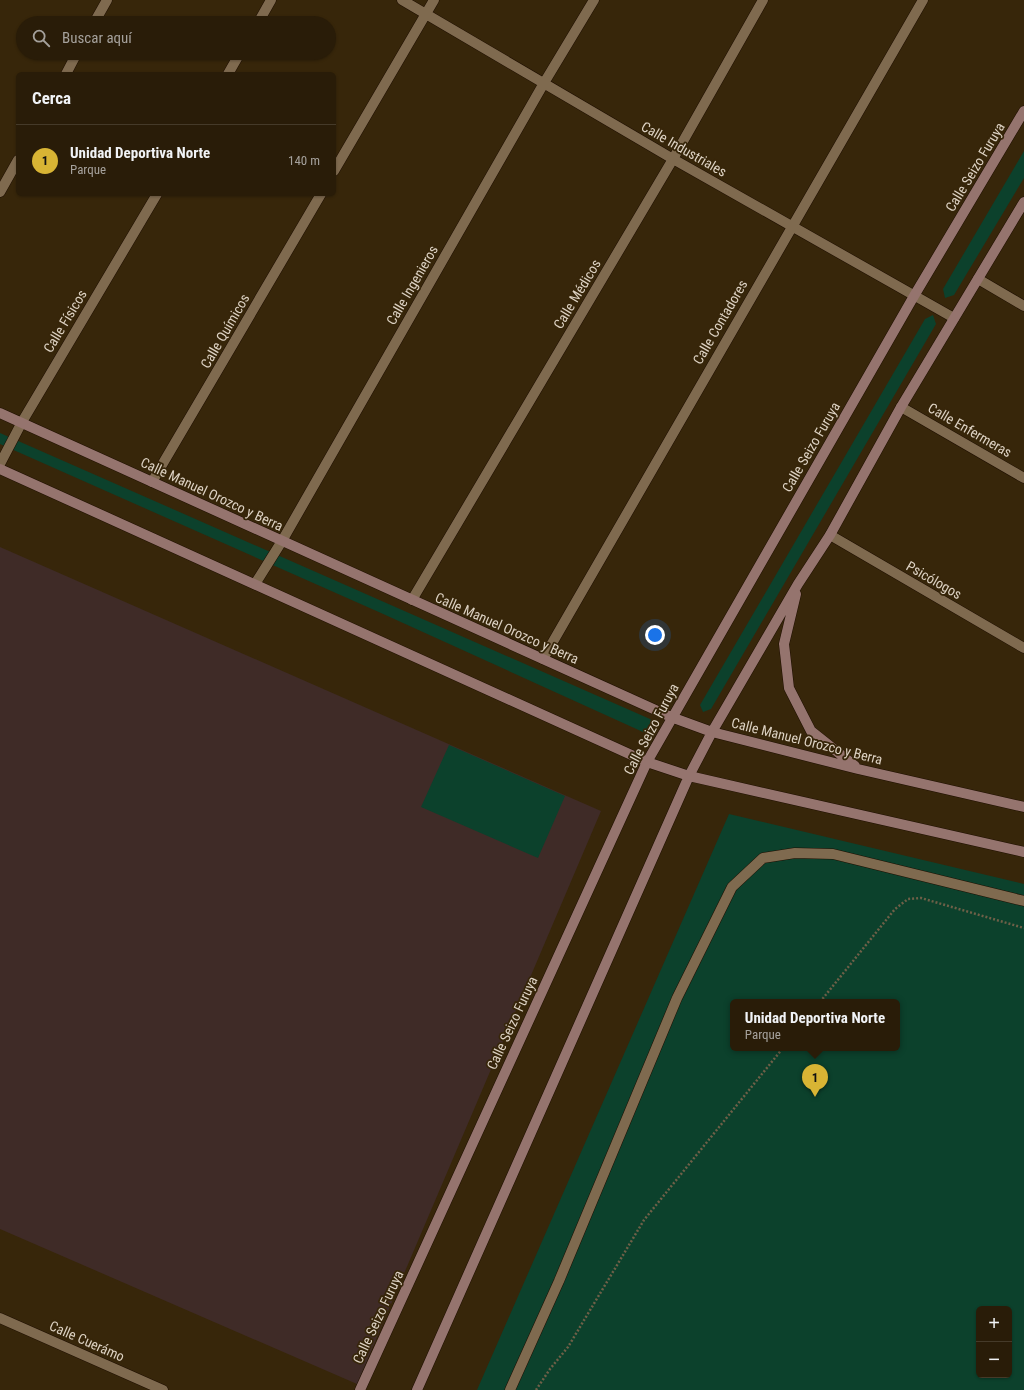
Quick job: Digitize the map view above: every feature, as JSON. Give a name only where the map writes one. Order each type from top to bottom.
[{"type":"street","points":[[98,16],[107,0]]},
{"type":"street","points":[[262,16],[271,0]]},
{"type":"street","name":"Calle Industriales","points":[[402,0],[673,159],[954,318]]},
{"type":"street","points":[[336,169],[434,0]]},
{"type":"street","name":"Calle Ingenieros","points":[[255,584],[282,541],[544,83],[594,0]]},
{"type":"street","name":"Calle Médicos","points":[[412,600],[673,159],[763,0]]},
{"type":"street","name":"Calle Contadores","points":[[543,659],[791,226],[923,0]]},
{"type":"street","points":[[67,72],[73,60]]},
{"type":"street","points":[[229,72],[236,60]]},
{"type":"street","name":"Calle Seizo Furuya","points":[[360,1390],[647,762],[914,296],[1024,111]]},
{"type":"street","points":[[0,192],[16,164]]},
{"type":"street","name":"Calle Físicos","points":[[0,464],[22,422],[156,196]]},
{"type":"street","name":"Calle Químicos","points":[[152,482],[320,196]]},
{"type":"street","points":[[417,1390],[689,776],[712,732],[798,584],[830,535],[901,407],[1024,202]]},
{"type":"street","points":[[978,279],[1024,306]]},
{"type":"street","name":"Calle Enfermeras","points":[[901,407],[1024,478]]},
{"type":"street","name":"Calle Manuel Orozco y Berra","points":[[0,413],[672,717],[712,732],[858,769],[1024,807]]},
{"type":"street","points":[[0,469],[647,762],[689,776],[1024,852]]},
{"type":"street","name":"Psicólogos","points":[[830,535],[1024,648]]},
{"type":"street","points":[[798,584],[784,644],[789,688],[810,731],[858,769]]},
{"type":"street","points":[[510,1390],[559,1281],[677,998],[732,887],[763,858],[795,853],[832,854],[1024,901]]},
{"type":"street","name":"Calle Cuerámo","points":[[0,1318],[163,1390]]},
{"type":"path","points":[[822,999],[895,909],[908,898],[921,898],[1024,928]]},
{"type":"path","points":[[536,1390],[550,1369],[568,1347],[644,1220],[781,1051]]},
{"type":"shaded area","points":[[0,547],[601,811],[357,1384],[0,1229]]},
{"type":"green space","points":[[1024,151],[1024,178],[954,295],[945,298],[943,289]]},
{"type":"green space","points":[[933,315],[936,324],[711,709],[703,712],[700,705],[925,319]]},
{"type":"green space","points":[[0,433],[650,719],[656,724],[653,733],[643,732],[381,613],[0,444]]},
{"type":"green space","points":[[449,745],[565,796],[538,858],[421,807]]},
{"type":"green space","points":[[729,814],[1024,884],[1024,1390],[477,1390]]},
{"type":"place","name":"Unidad Deportiva Norte","points":[[815,1097]]}]
